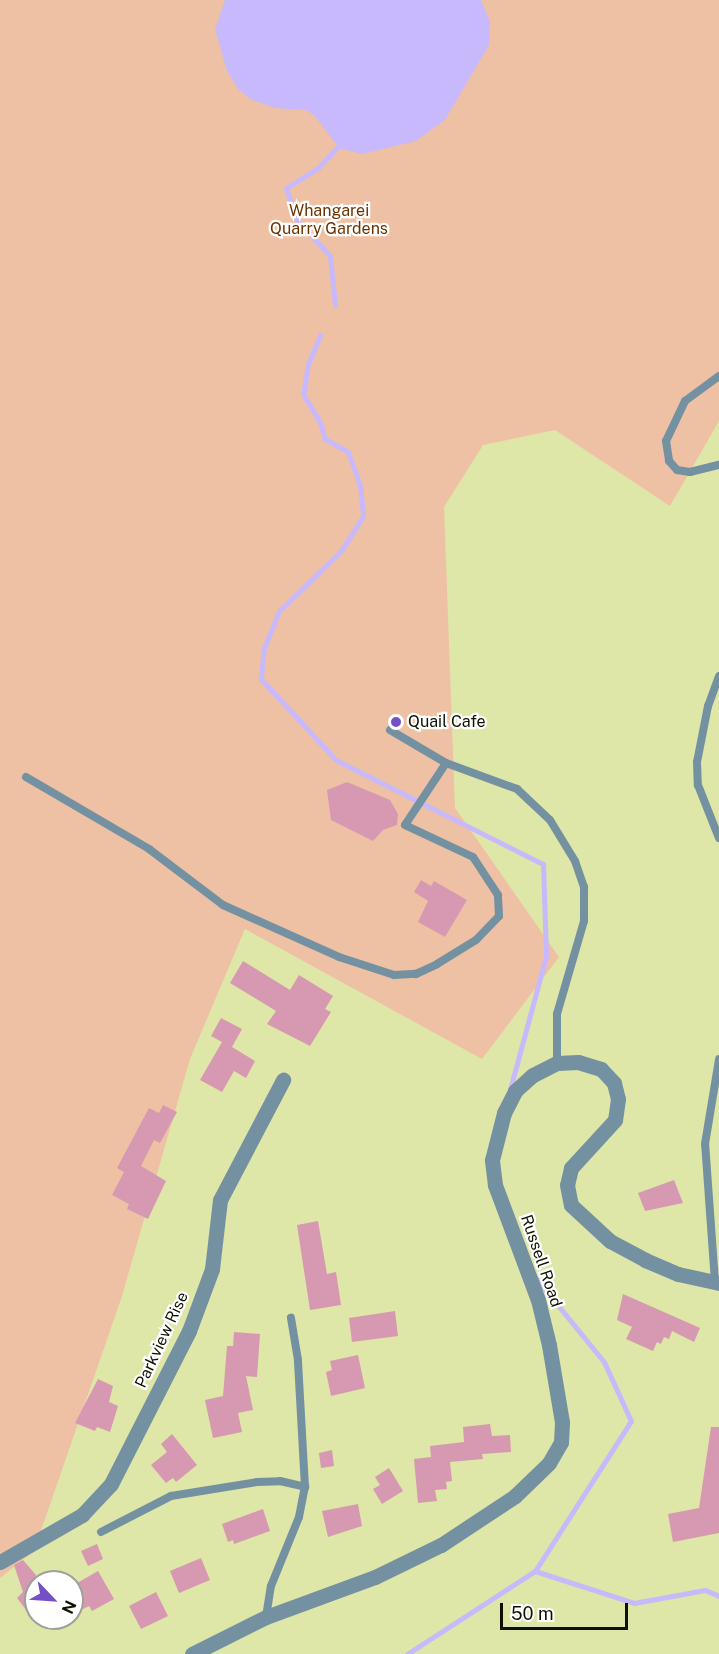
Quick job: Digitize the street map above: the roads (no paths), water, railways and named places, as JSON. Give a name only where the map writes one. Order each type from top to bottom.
[{"type":"street","points":[[557,1063],[578,1062],[601,1069],[614,1083],[618,1100],[615,1120],[571,1168],[567,1185],[571,1205],[610,1240],[645,1260],[678,1274],[717,1283]]},
{"type":"street","name":"Russell Road","points":[[192,1654],[266,1617],[375,1577],[471,1528],[533,1479],[549,1463],[561,1442],[562,1422],[549,1345],[534,1289],[495,1185],[492,1160],[496,1131],[515,1091],[533,1075],[557,1063]]},
{"type":"street","name":"Parkview Rise","points":[[0,1562],[82,1515],[111,1484],[189,1331],[212,1269],[220,1200],[283,1080]]},
{"type":"lane","points":[[719,376],[685,401],[666,441],[669,461],[676,470],[690,472],[719,465]]},
{"type":"lane","points":[[719,676],[708,706],[697,762],[699,785],[719,837]]},
{"type":"lane","points":[[390,730],[446,763],[517,789],[550,820],[575,861],[584,887],[584,921],[557,1014],[557,1063]]},
{"type":"lane","points":[[26,777],[149,849],[223,905],[339,957],[394,975],[416,974],[476,940],[499,916],[501,905],[489,876],[473,857],[405,825],[436,782],[446,763]]},
{"type":"lane","points":[[717,1283],[705,1144],[719,1059]]},
{"type":"lane","points":[[266,1617],[271,1586],[299,1517],[304,1487],[298,1360],[291,1318]]},
{"type":"lane","points":[[101,1532],[171,1496],[257,1482],[280,1481],[304,1487]]},
{"type":"waterway","points":[[335,305],[330,256],[297,220],[286,188],[318,168],[341,143]]},
{"type":"waterway","points":[[320,335],[308,364],[303,394],[320,422],[325,439],[348,452],[360,485],[363,516],[342,550],[279,611],[264,648],[261,679],[336,760],[543,864],[546,956],[510,1089]]},
{"type":"waterway","points":[[407,1654],[535,1571],[631,1421],[604,1362],[535,1277]]},
{"type":"waterway","points":[[535,1571],[634,1603],[705,1590],[719,1596]]},
{"type":"place","name":"Quail Cafe","points":[[396,722]]},
{"type":"park label","name":"Whangarei Quarry Gardens","points":[[329,220]]}]
